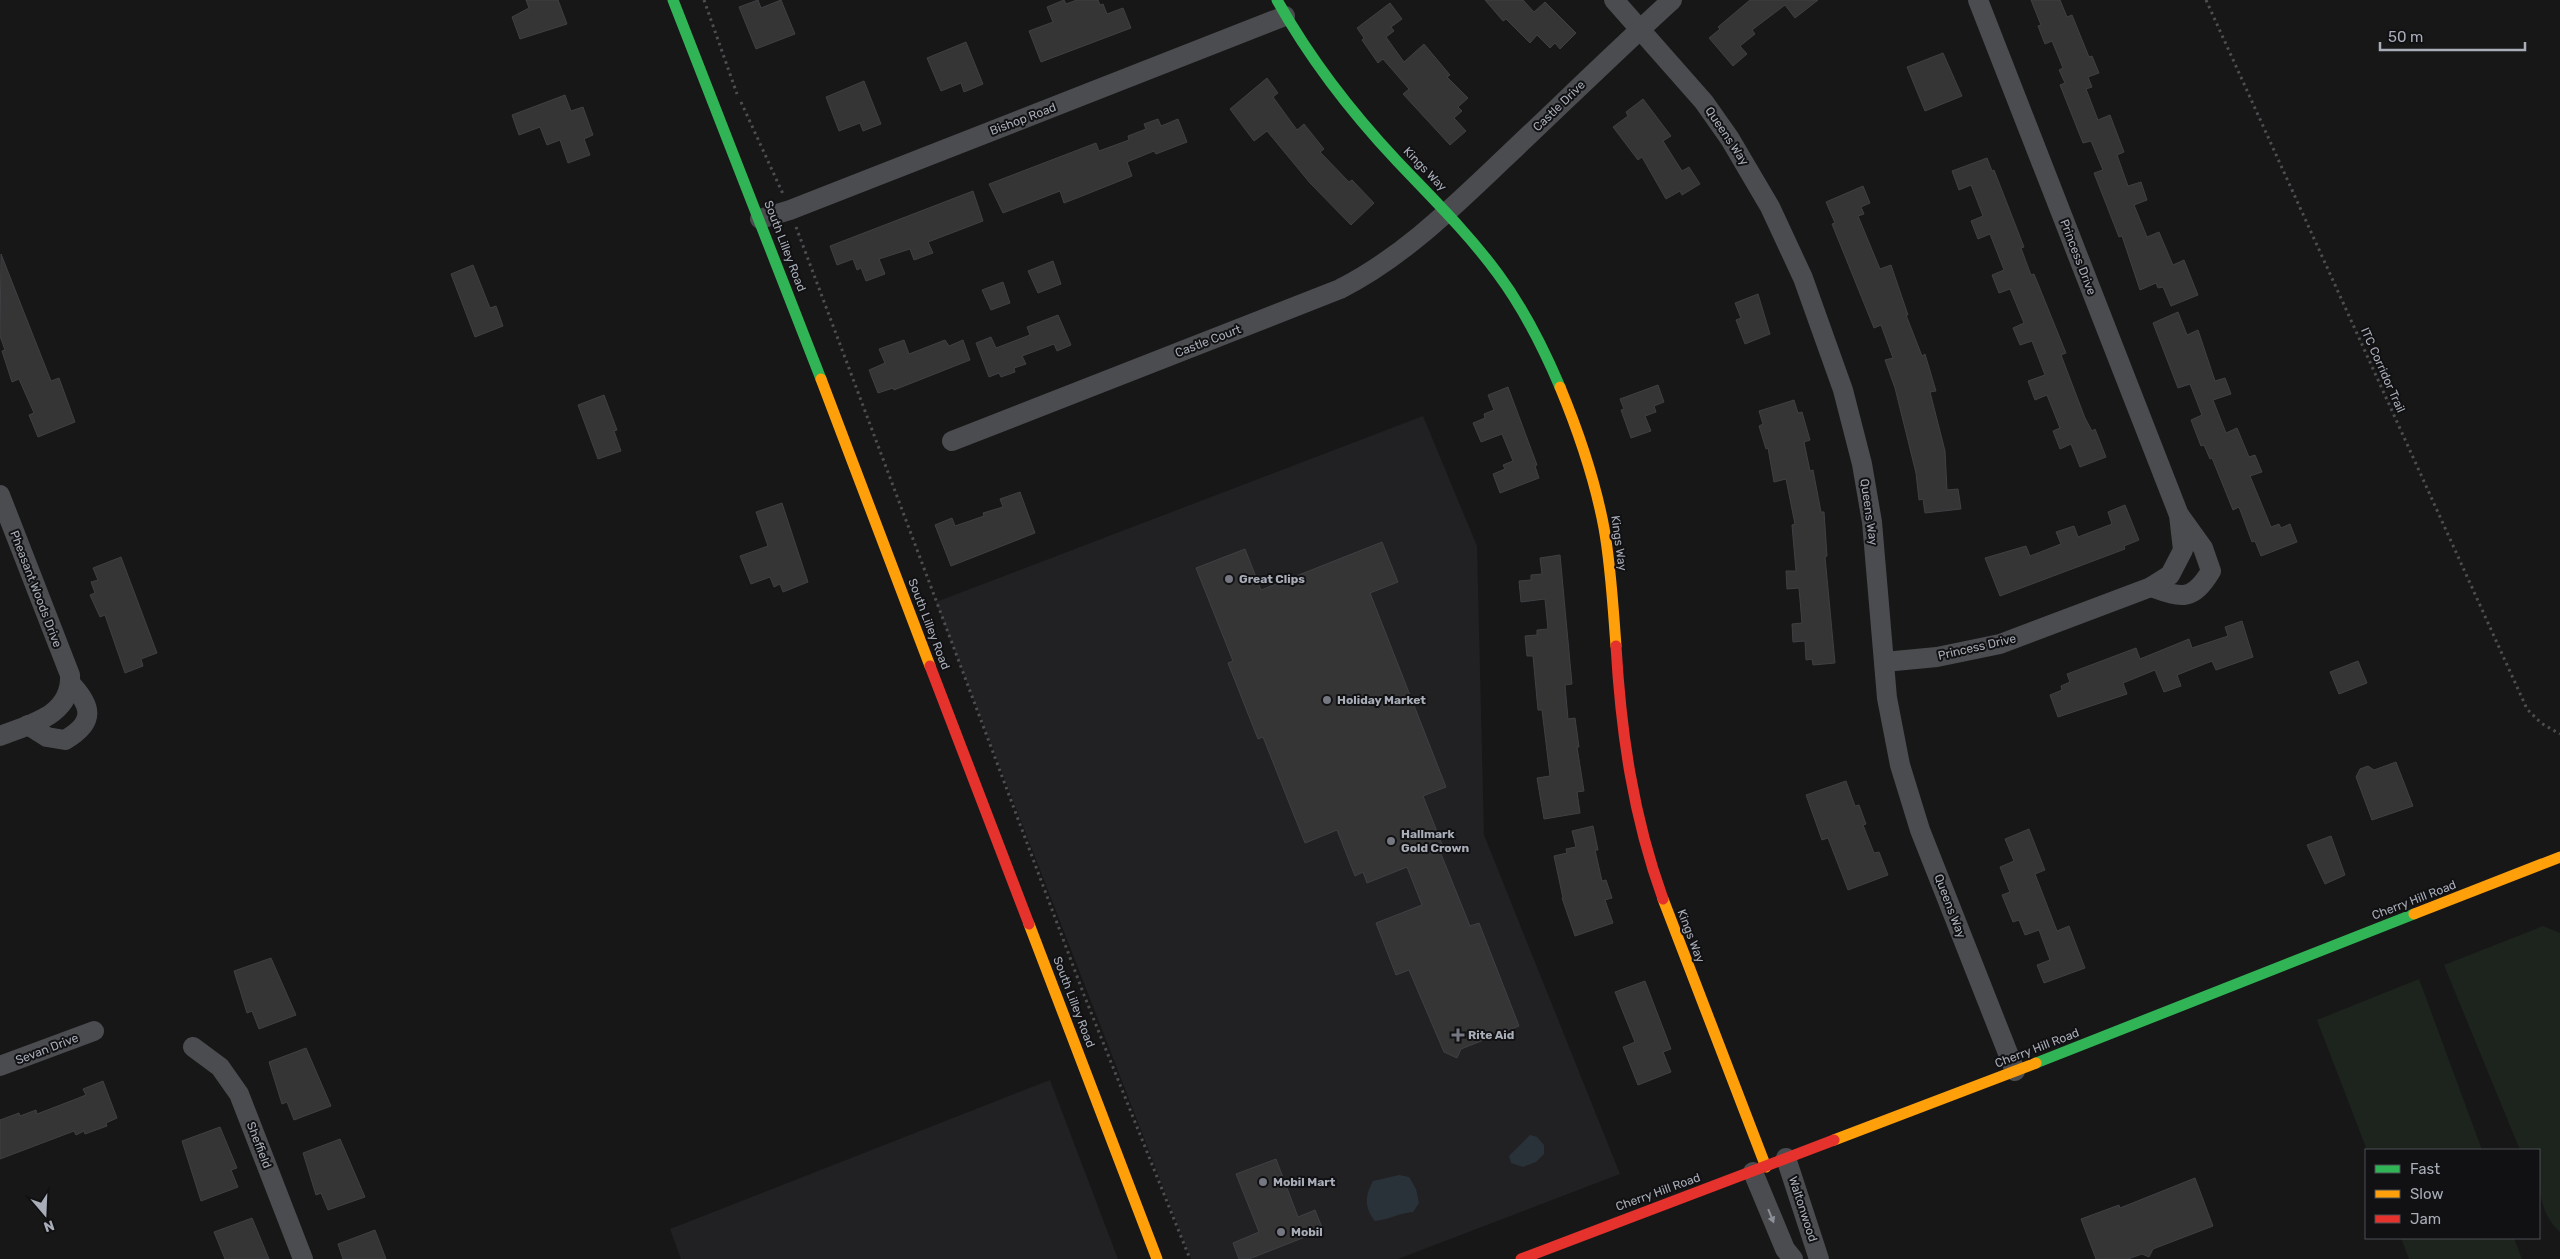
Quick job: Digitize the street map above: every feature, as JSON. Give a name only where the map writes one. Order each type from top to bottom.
[{"type":"street","name":"South Lilley Road","points":[[673,0],[760,219],[1157,1259]]},
{"type":"street","name":"Queens Way","points":[[1614,0],[1704,102],[1730,139],[1770,207],[1803,278],[1843,390],[1862,464],[1872,522],[1892,732],[1909,798],[2015,1072]]},
{"type":"street","name":"Castle Drive","points":[[1448,212],[1640,28],[1672,0]]},
{"type":"street","name":"Princess Drive","points":[[1978,0],[2179,515],[2203,548],[2211,571],[2202,585],[2189,595],[2178,596],[2151,587]]},
{"type":"street","name":"Bishop Road","points":[[760,219],[790,210],[1281,8]]},
{"type":"street","name":"Kings Way","points":[[1281,8],[1318,65],[1356,113],[1490,260],[1524,311],[1546,356],[1585,455],[1600,509],[1608,553],[1623,736],[1639,824],[1674,930],[1760,1169]]},
{"type":"street","name":"Castle Court","points":[[952,441],[1340,289],[1394,256],[1448,212]]},
{"type":"street","name":"Pheasant Woods Drive","points":[[0,496],[70,676],[70,682],[86,700],[88,713],[80,732],[65,740],[47,737],[28,725]]},
{"type":"street","name":"Princess Drive","points":[[1884,662],[1937,657],[2000,644],[2151,587],[2170,575],[2183,550],[2179,515]]},
{"type":"street","points":[[0,736],[53,714],[66,700],[70,682]]},
{"type":"street","name":"Cherry Hill Road","points":[[1521,1259],[2015,1072],[2560,857]]},
{"type":"street","name":"Sevan Drive","points":[[0,1066],[94,1031]]},
{"type":"street","name":"Sheffield","points":[[193,1046],[220,1067],[239,1094],[303,1259]]},
{"type":"street","name":"Waltonwood","points":[[1786,1158],[1819,1259]]},
{"type":"street","points":[[1760,1169],[1786,1249],[1793,1259]]},
{"type":"path","points":[[704,0],[739,99],[790,210],[1084,995],[1190,1259]]},
{"type":"path","name":"ITC Corridor Trail","points":[[2206,0],[2527,710],[2541,723],[2560,734]]},
{"type":"shaded area","points":[[1423,416],[1477,546],[1484,835],[1620,1174],[1398,1259],[1191,1259],[936,602]]},
{"type":"shaded area","points":[[2543,926],[2560,933],[2560,1232],[2547,1214],[2540,1194],[2540,1149],[2520,1149],[2444,965]]},
{"type":"shaded area","points":[[2419,979],[2482,1149],[2367,1149],[2317,1020]]},
{"type":"shaded area","points":[[1050,1080],[1118,1259],[681,1259],[670,1229]]},
{"type":"shaded area","points":[[1530,1135],[1537,1137],[1544,1145],[1544,1154],[1536,1162],[1523,1167],[1511,1163],[1509,1156]]},
{"type":"shaded area","points":[[1399,1175],[1409,1177],[1416,1189],[1419,1203],[1413,1212],[1375,1221],[1367,1206],[1368,1192],[1373,1181]]},
{"type":"shaded area","points":[[2401,1239],[2514,1239],[2522,1259],[2409,1259]]},
{"type":"building","points":[[526,0],[558,0],[567,24],[520,39],[512,17],[529,8]]},
{"type":"building","points":[[758,0],[761,8],[781,0],[795,34],[756,49],[739,7]]},
{"type":"building","points":[[1064,0],[1066,4],[1077,0],[1098,0],[1100,5],[1103,4],[1107,14],[1123,8],[1131,28],[1041,62],[1029,31],[1053,22],[1047,7]]},
{"type":"building","points":[[1485,0],[1523,0],[1534,12],[1545,2],[1576,33],[1560,49],[1555,43],[1550,48],[1537,35],[1530,43],[1506,19],[1503,21]]},
{"type":"building","points":[[1750,0],[1818,0],[1795,18],[1785,5],[1752,30],[1755,34],[1740,46],[1747,54],[1733,66],[1709,38],[1720,29],[1718,27]]},
{"type":"building","points":[[2031,0],[2060,0],[2067,17],[2072,15],[2089,57],[2092,56],[2099,73],[2088,77],[2092,87],[2086,89],[2098,120],[2110,115],[2124,152],[2117,155],[2128,186],[2141,182],[2147,200],[2134,205],[2147,237],[2159,232],[2173,265],[2184,260],[2198,295],[2171,306],[2163,287],[2158,288],[2156,283],[2140,290],[2122,236],[2119,237],[2094,173],[2103,170],[2091,141],[2083,143],[2060,85],[2065,83],[2059,70],[2063,68],[2052,41],[2045,44],[2038,26],[2041,25]]},
{"type":"building","points":[[1390,3],[1402,19],[1391,27],[1394,31],[1386,37],[1404,62],[1424,44],[1450,75],[1447,77],[1468,98],[1458,107],[1462,111],[1454,118],[1466,131],[1450,145],[1403,94],[1409,89],[1383,59],[1378,63],[1362,40],[1364,38],[1357,28]]},
{"type":"building","points":[[966,42],[983,84],[964,92],[961,83],[941,91],[927,58]]},
{"type":"building","points":[[1943,53],[1962,96],[1925,111],[1907,67]]},
{"type":"building","points":[[1267,78],[1278,93],[1273,97],[1297,130],[1304,124],[1324,149],[1320,152],[1349,182],[1352,180],[1374,203],[1351,225],[1310,183],[1267,131],[1254,141],[1230,109]]},
{"type":"building","points":[[864,81],[881,124],[863,131],[860,123],[839,131],[826,97]]},
{"type":"building","points":[[565,95],[571,111],[583,107],[593,135],[584,139],[590,155],[568,163],[560,140],[547,145],[540,127],[519,135],[512,115]]},
{"type":"building","points":[[1643,99],[1671,136],[1663,141],[1682,171],[1689,167],[1700,184],[1682,195],[1680,191],[1666,199],[1642,157],[1638,160],[1613,127],[1628,116],[1626,112]]},
{"type":"building","points":[[1158,119],[1161,126],[1178,119],[1187,142],[1156,154],[1154,151],[1127,162],[1132,176],[1064,203],[1060,191],[1003,213],[989,184],[1096,143],[1099,151],[1129,140],[1128,136],[1146,129],[1144,124]]},
{"type":"building","points":[[1987,158],[1992,171],[1994,170],[2024,247],[2021,248],[2031,275],[2034,274],[2066,353],[2061,355],[2085,418],[2092,431],[2095,429],[2106,457],[2080,467],[2071,444],[2060,449],[2053,431],[2060,428],[2047,395],[2035,400],[2028,381],[2045,375],[2032,341],[2020,345],[2013,328],[2024,323],[2010,289],[1999,293],[1992,275],[2004,270],[1990,234],[1978,239],[1971,221],[1983,216],[1971,185],[1959,190],[1952,171]]},
{"type":"building","points":[[1863,186],[1870,203],[1861,207],[1864,214],[1858,216],[1880,269],[1891,265],[1908,315],[1906,315],[1922,356],[1925,354],[1936,391],[1930,392],[1945,451],[1947,490],[1958,489],[1961,509],[1925,513],[1923,499],[1919,500],[1916,473],[1895,388],[1885,360],[1893,358],[1881,325],[1874,328],[1832,224],[1835,223],[1826,202]]},
{"type":"building","points":[[973,191],[983,221],[928,242],[933,253],[914,260],[910,249],[879,259],[885,274],[866,281],[861,268],[857,270],[853,259],[837,265],[830,246]]},
{"type":"building","points":[[1,254],[51,381],[59,378],[75,422],[38,437],[29,415],[34,413],[19,379],[12,382],[2,351],[5,350],[0,336]]},
{"type":"building","points":[[1053,261],[1061,284],[1038,293],[1028,271]]},
{"type":"building","points":[[473,265],[490,308],[496,306],[503,326],[475,337],[451,274]]},
{"type":"building","points":[[1003,282],[1010,303],[991,310],[982,290]]},
{"type":"building","points":[[1758,294],[1770,334],[1745,344],[1736,320],[1741,318],[1735,303]]},
{"type":"building","points":[[2178,312],[2187,335],[2198,330],[2215,381],[2225,378],[2231,394],[2213,400],[2226,433],[2237,428],[2249,457],[2255,455],[2262,472],[2250,476],[2271,527],[2279,524],[2281,528],[2290,524],[2297,542],[2261,556],[2255,541],[2252,542],[2239,507],[2233,510],[2212,458],[2210,459],[2204,445],[2201,446],[2191,420],[2202,415],[2190,384],[2178,388],[2153,323]]},
{"type":"building","points":[[1058,315],[1071,345],[1057,351],[1054,344],[1022,356],[1026,364],[1014,368],[1015,372],[1001,377],[999,373],[989,377],[976,343],[991,337],[996,348],[1030,335],[1027,327]]},
{"type":"building","points":[[904,340],[909,354],[945,340],[949,346],[963,340],[970,360],[894,390],[893,388],[878,393],[869,370],[885,363],[879,349]]},
{"type":"building","points":[[1658,385],[1664,402],[1654,406],[1656,412],[1645,416],[1651,431],[1631,438],[1621,410],[1624,409],[1620,399]]},
{"type":"building","points":[[1508,387],[1537,465],[1535,466],[1539,478],[1500,493],[1493,474],[1505,469],[1503,465],[1513,461],[1502,434],[1481,442],[1473,423],[1485,418],[1484,414],[1494,410],[1488,395]]},
{"type":"building","points":[[604,395],[617,430],[614,431],[621,451],[598,459],[578,405]]},
{"type":"building","points":[[1794,400],[1798,413],[1802,412],[1810,440],[1804,442],[1810,471],[1813,470],[1821,512],[1824,512],[1827,556],[1825,557],[1835,663],[1813,665],[1812,659],[1806,660],[1805,641],[1793,642],[1792,624],[1802,623],[1799,588],[1787,589],[1786,571],[1796,571],[1792,525],[1795,524],[1786,479],[1774,482],[1768,448],[1766,449],[1759,426],[1763,424],[1759,411]]},
{"type":"building","points":[[1020,492],[1035,533],[951,566],[935,525],[952,518],[955,526],[984,516],[983,513],[1003,507],[1000,499]]},
{"type":"building","points":[[782,503],[808,582],[783,592],[780,584],[774,587],[770,577],[751,584],[740,556],[768,546],[756,512]]},
{"type":"building","points":[[2125,505],[2139,540],[2124,546],[2125,549],[2000,596],[1985,558],[2026,546],[2030,556],[2061,544],[2056,532],[2074,526],[2078,537],[2112,524],[2108,512]]},
{"type":"building","name":"Holiday Market","points":[[1382,542],[1398,582],[1370,593],[1446,787],[1423,796],[1445,852],[1441,854],[1470,926],[1479,923],[1519,1026],[1461,1049],[1457,1058],[1444,1052],[1409,970],[1396,975],[1376,923],[1422,905],[1407,867],[1367,883],[1363,872],[1355,876],[1337,830],[1305,843],[1263,737],[1258,739],[1228,663],[1233,661],[1196,568],[1245,549],[1261,590]]},
{"type":"building","points":[[1560,555],[1572,684],[1565,685],[1568,719],[1575,718],[1579,747],[1577,747],[1584,791],[1577,792],[1580,813],[1544,819],[1537,778],[1550,776],[1542,710],[1538,710],[1533,656],[1527,656],[1525,636],[1537,635],[1537,630],[1548,629],[1545,599],[1521,602],[1519,581],[1531,580],[1531,575],[1542,574],[1540,558]]},
{"type":"building","points":[[121,557],[157,653],[141,659],[143,666],[125,673],[105,615],[100,617],[90,595],[95,593],[91,582],[98,580],[93,568]]},
{"type":"building","points":[[2242,621],[2253,657],[2216,670],[2212,661],[2177,675],[2181,686],[2164,692],[2155,670],[2123,683],[2127,694],[2058,717],[2050,695],[2062,690],[2061,686],[2070,682],[2067,674],[2136,648],[2140,659],[2189,639],[2192,648],[2228,636],[2225,627]]},
{"type":"building","points":[[2358,661],[2367,683],[2339,694],[2330,672]]},
{"type":"building","points":[[2396,762],[2413,806],[2372,820],[2356,777],[2360,769],[2368,766],[2374,770]]},
{"type":"building","points":[[1846,781],[1855,806],[1859,805],[1866,824],[1863,825],[1874,853],[1879,852],[1888,875],[1848,890],[1828,838],[1822,840],[1806,795]]},
{"type":"building","points":[[1593,826],[1598,850],[1595,850],[1602,881],[1606,880],[1612,898],[1605,900],[1613,923],[1575,936],[1562,898],[1554,856],[1567,853],[1566,849],[1576,847],[1572,831]]},
{"type":"building","points":[[2029,829],[2045,870],[2035,874],[2057,931],[2069,926],[2085,968],[2044,983],[2037,965],[2050,960],[2039,930],[2025,935],[2019,920],[2013,922],[2002,895],[2010,892],[2000,867],[2014,861],[2005,839]]},
{"type":"building","points":[[2331,836],[2345,875],[2325,884],[2307,845]]},
{"type":"building","points":[[271,958],[296,1015],[259,1029],[252,1011],[247,1013],[234,971]]},
{"type":"building","points":[[1645,981],[1671,1049],[1663,1052],[1671,1072],[1638,1085],[1623,1047],[1635,1042],[1615,992]]},
{"type":"building","points":[[306,1048],[331,1106],[294,1120],[287,1102],[282,1104],[269,1062]]},
{"type":"building","points":[[103,1081],[117,1118],[106,1123],[107,1126],[85,1134],[84,1131],[76,1135],[74,1131],[0,1159],[0,1120],[19,1113],[20,1116],[36,1110],[37,1114],[86,1095],[83,1089]]},
{"type":"building","points":[[220,1127],[237,1168],[231,1170],[238,1187],[201,1201],[182,1141]]},
{"type":"building","points":[[340,1139],[365,1197],[328,1210],[321,1193],[316,1195],[303,1153]]},
{"type":"building","points":[[1276,1159],[1298,1217],[1315,1210],[1323,1230],[1249,1259],[1239,1259],[1233,1243],[1259,1232],[1236,1174]]},
{"type":"building","points":[[2195,1178],[2213,1226],[2153,1249],[2149,1257],[2142,1254],[2128,1259],[2096,1259],[2081,1219],[2119,1205],[2120,1208]]},
{"type":"building","points":[[252,1218],[269,1259],[225,1259],[214,1232]]},
{"type":"building","points":[[375,1230],[386,1259],[343,1259],[338,1244]]},
{"type":"traffic: fast","points":[[673,0],[821,379]]},
{"type":"traffic: fast","points":[[1277,0],[1317,64],[1348,104],[1380,142],[1462,230],[1498,274],[1532,329],[1560,387]]},
{"type":"traffic: fast","points":[[2036,1063],[2414,914]]},
{"type":"traffic: slow","points":[[821,379],[930,666]]},
{"type":"traffic: slow","points":[[1560,387],[1586,457],[1604,528],[1616,646]]},
{"type":"traffic: slow","points":[[2414,914],[2560,857]]},
{"type":"traffic: slow","points":[[1663,899],[1766,1167]]},
{"type":"traffic: slow","points":[[1029,924],[1157,1259]]},
{"type":"traffic: slow","points":[[1834,1140],[2036,1063]]},
{"type":"traffic: jam","points":[[1616,646],[1621,711],[1630,774],[1644,837],[1663,899]]},
{"type":"traffic: jam","points":[[930,666],[1029,924]]},
{"type":"traffic: jam","points":[[1521,1259],[1834,1140]]},
{"type":"place","name":"Great Clips","points":[[1229,579]]},
{"type":"place","name":"Holiday Market","points":[[1327,700]]},
{"type":"place","name":"Hallmark Gold Crown","points":[[1391,841]]},
{"type":"place","name":"Rite Aid","points":[[1458,1035]]},
{"type":"place","name":"Mobil Mart","points":[[1263,1182]]},
{"type":"place","name":"Mobil","points":[[1281,1232]]}]
